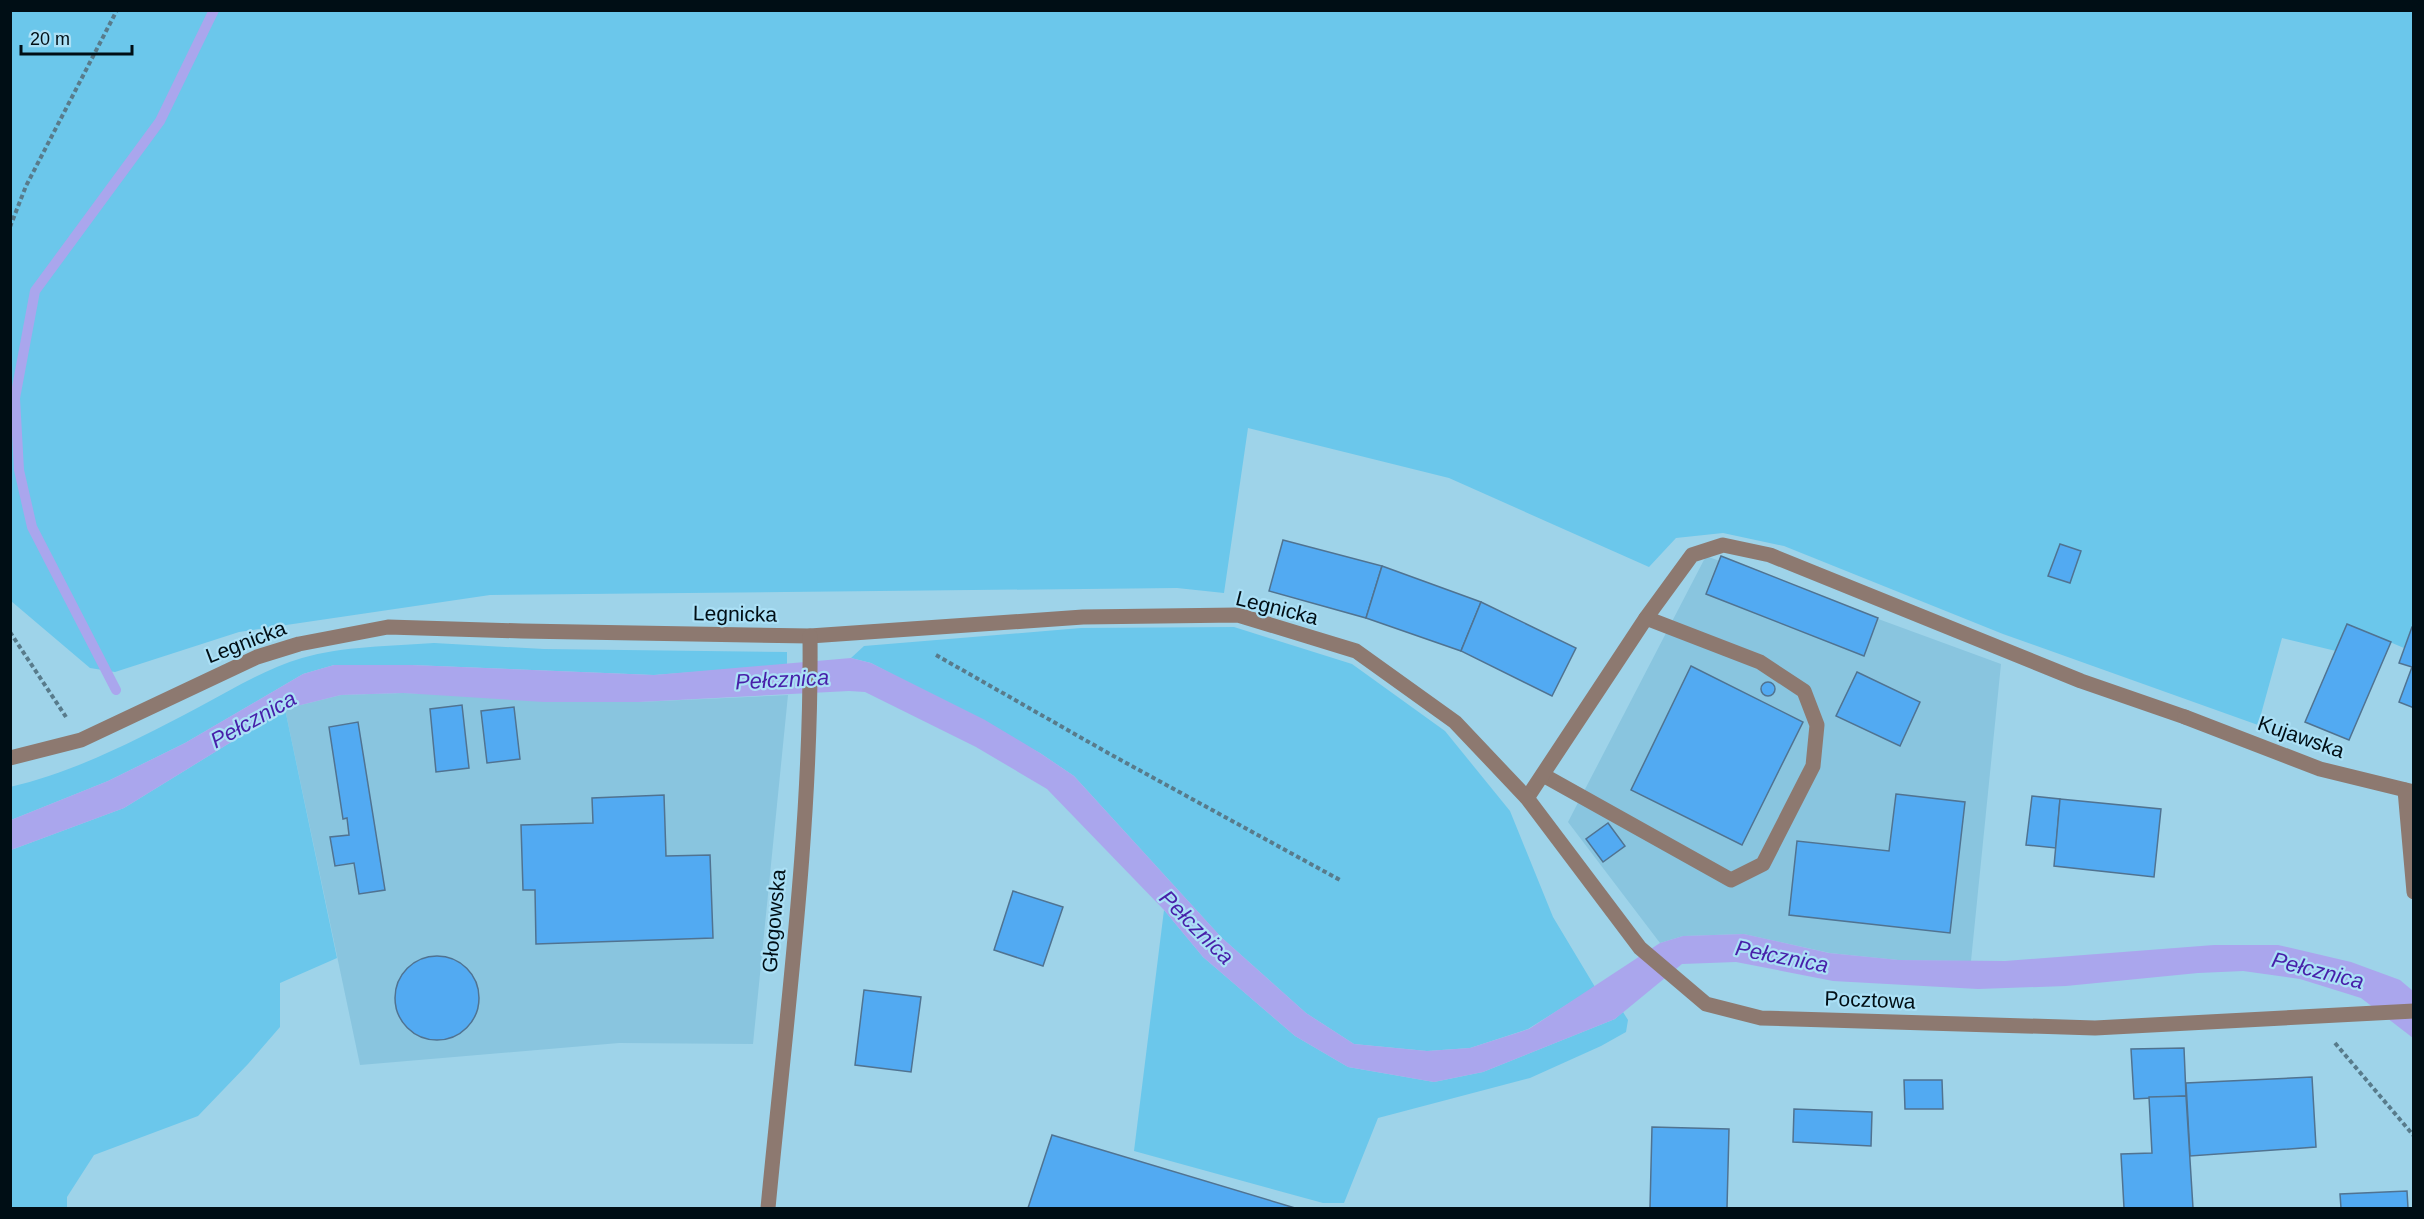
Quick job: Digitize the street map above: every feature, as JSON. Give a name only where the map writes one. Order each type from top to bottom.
[{"type":"street","name":"Kujawska","points":[[1527,798],[1646,618],[1692,555],[1723,545],[1770,555],[2081,681],[2185,717],[2320,769],[2409,791],[2414,892]]},
{"type":"street","name":"Legnicka","points":[[10,758],[81,740],[257,657],[299,644],[388,627],[522,632],[810,636],[1083,617],[1238,615],[1356,651],[1455,722]]},
{"type":"street","points":[[1544,775],[1731,880],[1763,864],[1813,766],[1817,725],[1804,691],[1760,662],[1646,618]]},
{"type":"street","name":"Głogowska","points":[[768,1209],[798,908],[811,709],[810,636]]},
{"type":"street","name":"Pocztowa","points":[[1455,722],[1527,798],[1640,948],[1676,981],[1706,1004],[1761,1018],[2095,1028],[2414,1011]]},
{"type":"path","points":[[10,227],[27,186],[117,10]]},
{"type":"path","points":[[10,632],[81,740]]},
{"type":"path","points":[[932,653],[1108,753],[1340,880]]},
{"type":"path","points":[[2312,1017],[2414,1136]]},
{"type":"shaded area","points":[[11,11],[2413,11],[2413,627],[2404,648],[2347,624],[2336,651],[2282,638],[2258,725],[2003,634],[1784,546],[1723,533],[1676,538],[1649,567],[1449,478],[1248,428],[1224,593],[1177,588],[490,595],[239,632],[115,672],[90,668],[11,601]]},
{"type":"shaded area","points":[[1706,556],[2001,664],[1971,961],[1898,960],[1830,953],[1744,934],[1683,936],[1660,943],[1568,822]]},
{"type":"shaded area","points":[[1234,627],[1352,664],[1445,731],[1510,811],[1553,917],[1595,987],[1528,1029],[1470,1048],[1427,1051],[1354,1044],[1306,1013],[1221,937],[1074,776],[1040,753],[871,663],[851,658],[864,646],[1081,628]]},
{"type":"shaded area","points":[[434,643],[544,649],[787,652],[787,665],[654,675],[412,665],[334,665],[303,674],[185,743],[108,781],[11,820],[10,787],[60,772],[107,753],[275,668],[302,658],[334,651]]},
{"type":"shaded area","points":[[403,693],[639,702],[788,695],[753,1044],[619,1043],[360,1065],[285,709],[341,695]]},
{"type":"shaded area","points":[[285,709],[337,958],[280,983],[280,1027],[198,1116],[94,1155],[67,1197],[67,1208],[11,1208],[11,850],[124,808]]},
{"type":"shaded area","points":[[1164,910],[1203,957],[1295,1036],[1348,1067],[1434,1082],[1483,1072],[1615,1019],[1623,1012],[1628,1020],[1626,1032],[1601,1046],[1530,1078],[1378,1118],[1344,1203],[1323,1203],[1134,1151]]},
{"type":"water","name":"Pełcznica","points":[[851,658],[871,663],[985,720],[1074,776],[1221,937],[1306,1013],[1354,1044],[1427,1051],[1470,1048],[1529,1029],[1660,943],[1683,936],[1744,934],[1829,953],[1899,960],[2005,961],[2214,945],[2278,945],[2351,962],[2400,980],[2413,991],[2413,1038],[2361,998],[2300,979],[2243,971],[2198,973],[2066,986],[1978,989],[1833,981],[1736,962],[1682,964],[1615,1019],[1483,1072],[1434,1082],[1348,1067],[1295,1036],[1203,957],[1164,910],[1047,789],[976,747],[865,692],[639,702],[544,702],[403,693],[341,695],[285,709],[124,808],[11,850],[11,820],[108,781],[185,743],[303,674],[334,665],[412,665],[654,675]]},
{"type":"building","points":[[1283,540],[1382,566],[1366,618],[1269,591]]},
{"type":"building","points":[[2060,544],[2081,551],[2070,583],[2048,576]]},
{"type":"building","points":[[1721,556],[1878,618],[1864,656],[1706,594]]},
{"type":"building","points":[[1382,566],[1481,602],[1461,651],[1366,618]]},
{"type":"building","points":[[1481,602],[1576,648],[1552,696],[1461,651]]},
{"type":"building","points":[[2347,624],[2391,642],[2349,740],[2305,722]]},
{"type":"building","points":[[2412,627],[2414,627],[2414,708],[2399,702],[2412,667],[2399,663]]},
{"type":"building","points":[[1691,666],[1803,722],[1742,845],[1631,790]]},
{"type":"building","points":[[1857,672],[1920,702],[1900,746],[1836,716]]},
{"type":"building","points":[[1765,682],[1771,682],[1775,689],[1771,696],[1765,696],[1761,692],[1761,686]]},
{"type":"building","points":[[462,705],[469,768],[436,772],[430,709]]},
{"type":"building","points":[[514,707],[520,759],[487,763],[481,711]]},
{"type":"building","points":[[358,722],[385,890],[359,894],[354,863],[335,866],[330,837],[349,835],[347,818],[343,819],[329,727]]},
{"type":"building","points":[[1896,794],[1965,802],[1950,933],[1789,915],[1797,841],[1889,851]]},
{"type":"building","points":[[664,795],[666,856],[710,855],[713,938],[536,944],[535,890],[523,890],[521,825],[593,823],[592,798]]},
{"type":"building","points":[[2032,796],[2060,799],[2056,848],[2026,845]]},
{"type":"building","points":[[2060,799],[2161,809],[2154,877],[2054,866]]},
{"type":"building","points":[[1608,823],[1625,846],[1603,862],[1586,839]]},
{"type":"building","points":[[1013,891],[1063,907],[1043,966],[994,950]]},
{"type":"building","points":[[429,956],[445,956],[461,963],[472,974],[479,990],[476,1014],[467,1028],[445,1040],[429,1040],[413,1033],[402,1022],[395,1006],[395,990],[402,974],[413,963]]},
{"type":"building","points":[[864,990],[921,997],[911,1072],[855,1065]]},
{"type":"building","points":[[2184,1048],[2186,1096],[2134,1099],[2131,1049]]},
{"type":"building","points":[[2312,1077],[2316,1147],[2190,1156],[2186,1083]]},
{"type":"building","points":[[1904,1080],[1942,1080],[1943,1109],[1905,1109]]},
{"type":"building","points":[[2186,1096],[2193,1208],[2124,1208],[2121,1154],[2152,1153],[2149,1097]]},
{"type":"building","points":[[1794,1109],[1872,1112],[1871,1146],[1793,1142]]},
{"type":"building","points":[[1652,1127],[1729,1129],[1727,1208],[1650,1208]]},
{"type":"building","points":[[1052,1135],[1295,1208],[1028,1208]]},
{"type":"building","points":[[2407,1191],[2408,1208],[2341,1208],[2340,1194]]},
{"type":"waterway","points":[[116,690],[32,527],[19,470],[15,398],[35,291],[160,121],[214,10]]}]
